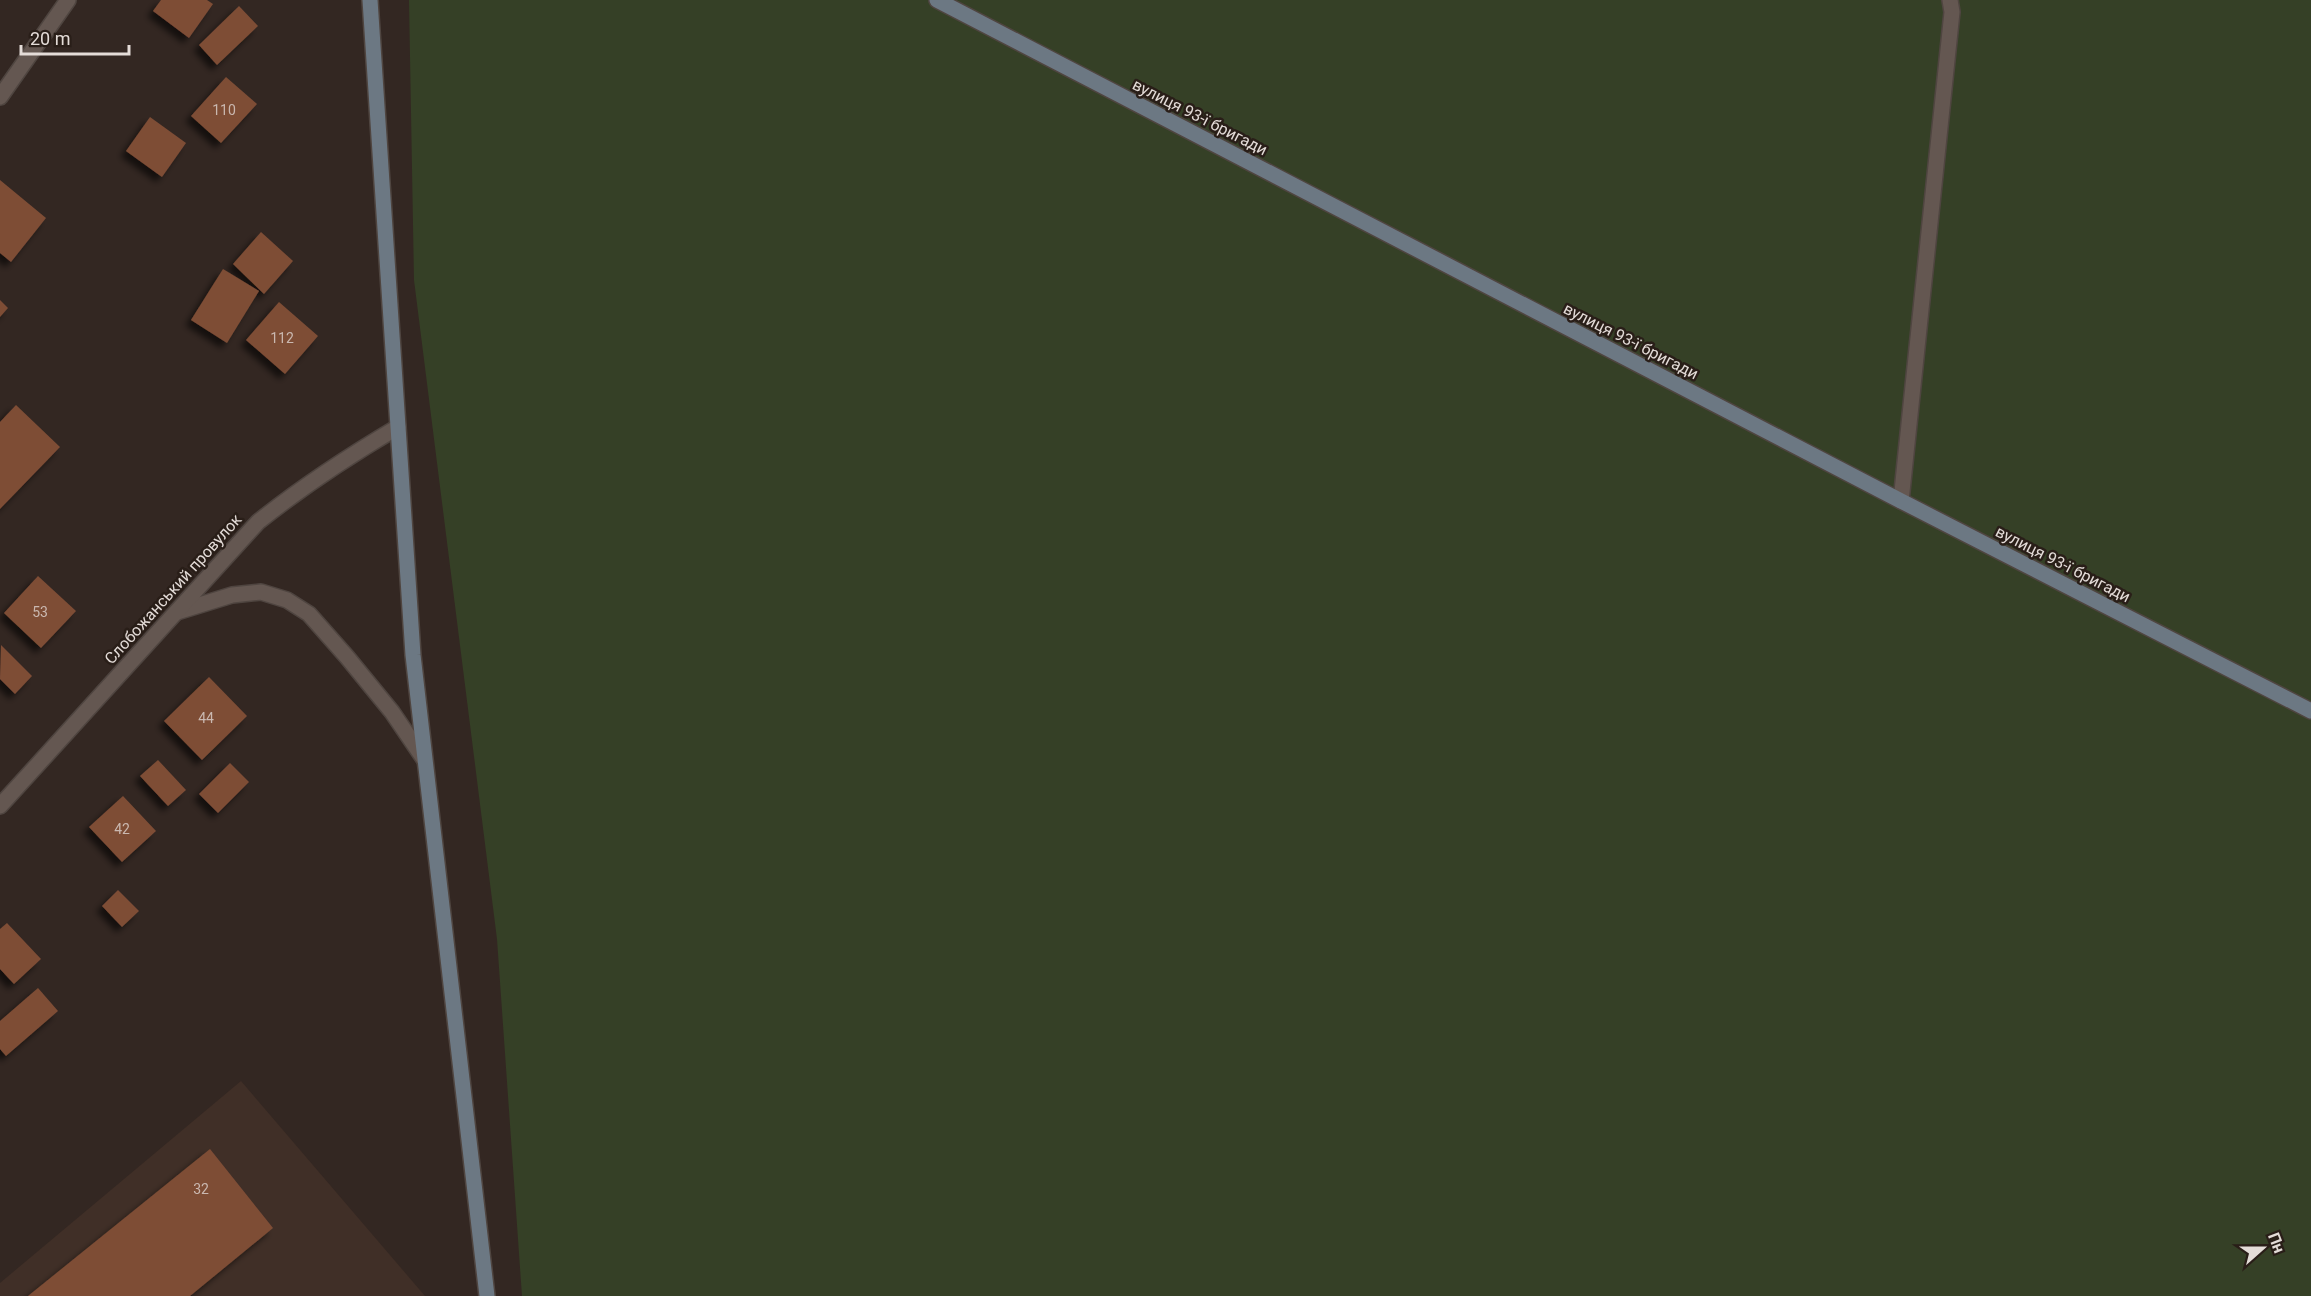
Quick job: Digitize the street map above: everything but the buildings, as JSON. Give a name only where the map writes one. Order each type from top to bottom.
[{"type":"main road","points":[[370,0],[413,655],[487,1296]]},
{"type":"main road","name":"вулиця 93-ї бригади","points":[[937,0],[1901,501],[2311,711]]},
{"type":"street","points":[[0,97],[68,0]]},
{"type":"street","points":[[1901,501],[1952,12],[1950,0]]},
{"type":"street","name":"Слобожанський провулок","points":[[0,806],[258,522],[296,491],[338,462],[398,427]]},
{"type":"street","points":[[177,612],[232,595],[261,592],[286,600],[309,614],[347,657],[392,712],[424,759]]},
{"type":"shaded area","points":[[241,1081],[425,1296],[0,1296],[0,1283]]},
{"type":"green space","points":[[409,0],[2311,0],[2311,1296],[522,1296],[497,939],[414,280]]}]
